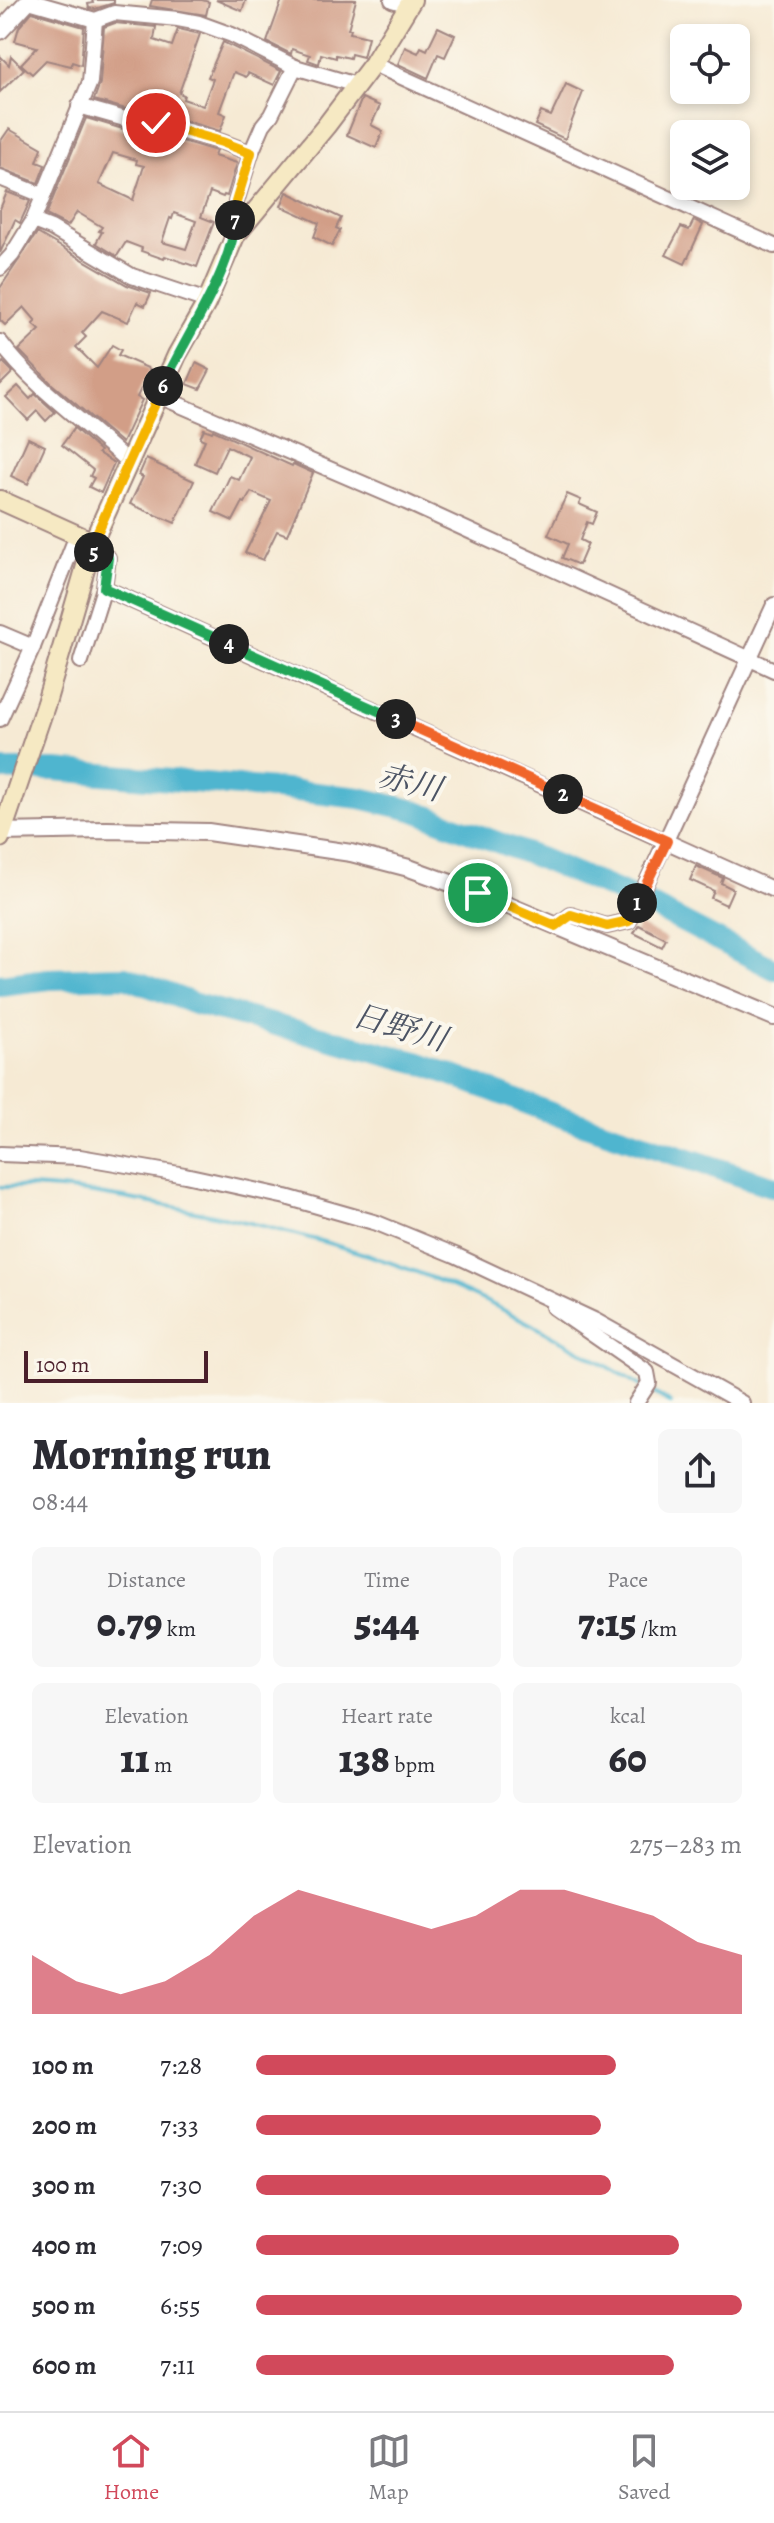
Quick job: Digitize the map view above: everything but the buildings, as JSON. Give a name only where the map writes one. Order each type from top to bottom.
[{"type":"main road","points":[[1,834],[46,703],[87,542],[130,464],[177,355],[206,304],[235,236],[373,64],[404,2]]},
{"type":"main road","points":[[0,500],[87,542]]},
{"type":"street","points":[[0,31],[29,0],[95,20],[114,13],[178,19],[232,35],[295,67],[356,85]]},
{"type":"street","points":[[0,268],[33,221],[90,82],[95,20]]},
{"type":"street","points":[[373,64],[774,246]]},
{"type":"street","points":[[235,236],[236,202],[251,153],[295,67]]},
{"type":"street","points":[[79,106],[139,123],[156,123],[251,153]]},
{"type":"street","points":[[0,178],[42,195]]},
{"type":"street","points":[[33,221],[51,228],[132,276],[198,298],[206,304]]},
{"type":"street","points":[[0,342],[15,362],[82,425],[97,434],[130,464]]},
{"type":"street","points":[[159,396],[406,502],[774,670]]},
{"type":"street","points":[[0,719],[87,542],[108,558],[104,588],[81,661]]},
{"type":"street","points":[[104,588],[774,890]]},
{"type":"street","points":[[556,926],[571,915],[607,926],[629,921],[774,605]]},
{"type":"street","points":[[0,633],[33,647]]},
{"type":"street","points":[[1,834],[107,830],[208,832],[351,853],[478,893],[774,1017]]},
{"type":"street","points":[[0,1154],[80,1157],[185,1175],[286,1197],[377,1223],[455,1255],[596,1321],[742,1403]]},
{"type":"street","points":[[538,1293],[556,1310],[647,1372],[642,1393]]},
{"type":"waterway","name":"赤川","points":[[0,770],[56,770],[297,791],[360,798],[412,810],[539,858],[648,904],[774,969]]},
{"type":"waterway","name":"日野川","points":[[0,985],[49,979],[125,977],[195,1004],[420,1063],[559,1116],[774,1187]]},
{"type":"waterway","points":[[0,1187],[64,1189],[147,1202],[245,1222],[360,1252],[492,1304],[641,1386]]},
{"type":"waterway","points":[[649,1390],[671,1403]]},
{"type":"route","points":[[156,123],[251,153],[236,202],[235,236],[206,304],[177,355],[90,550],[108,558],[104,588],[667,841],[629,921],[607,926],[571,915],[556,926],[478,893]]}]
